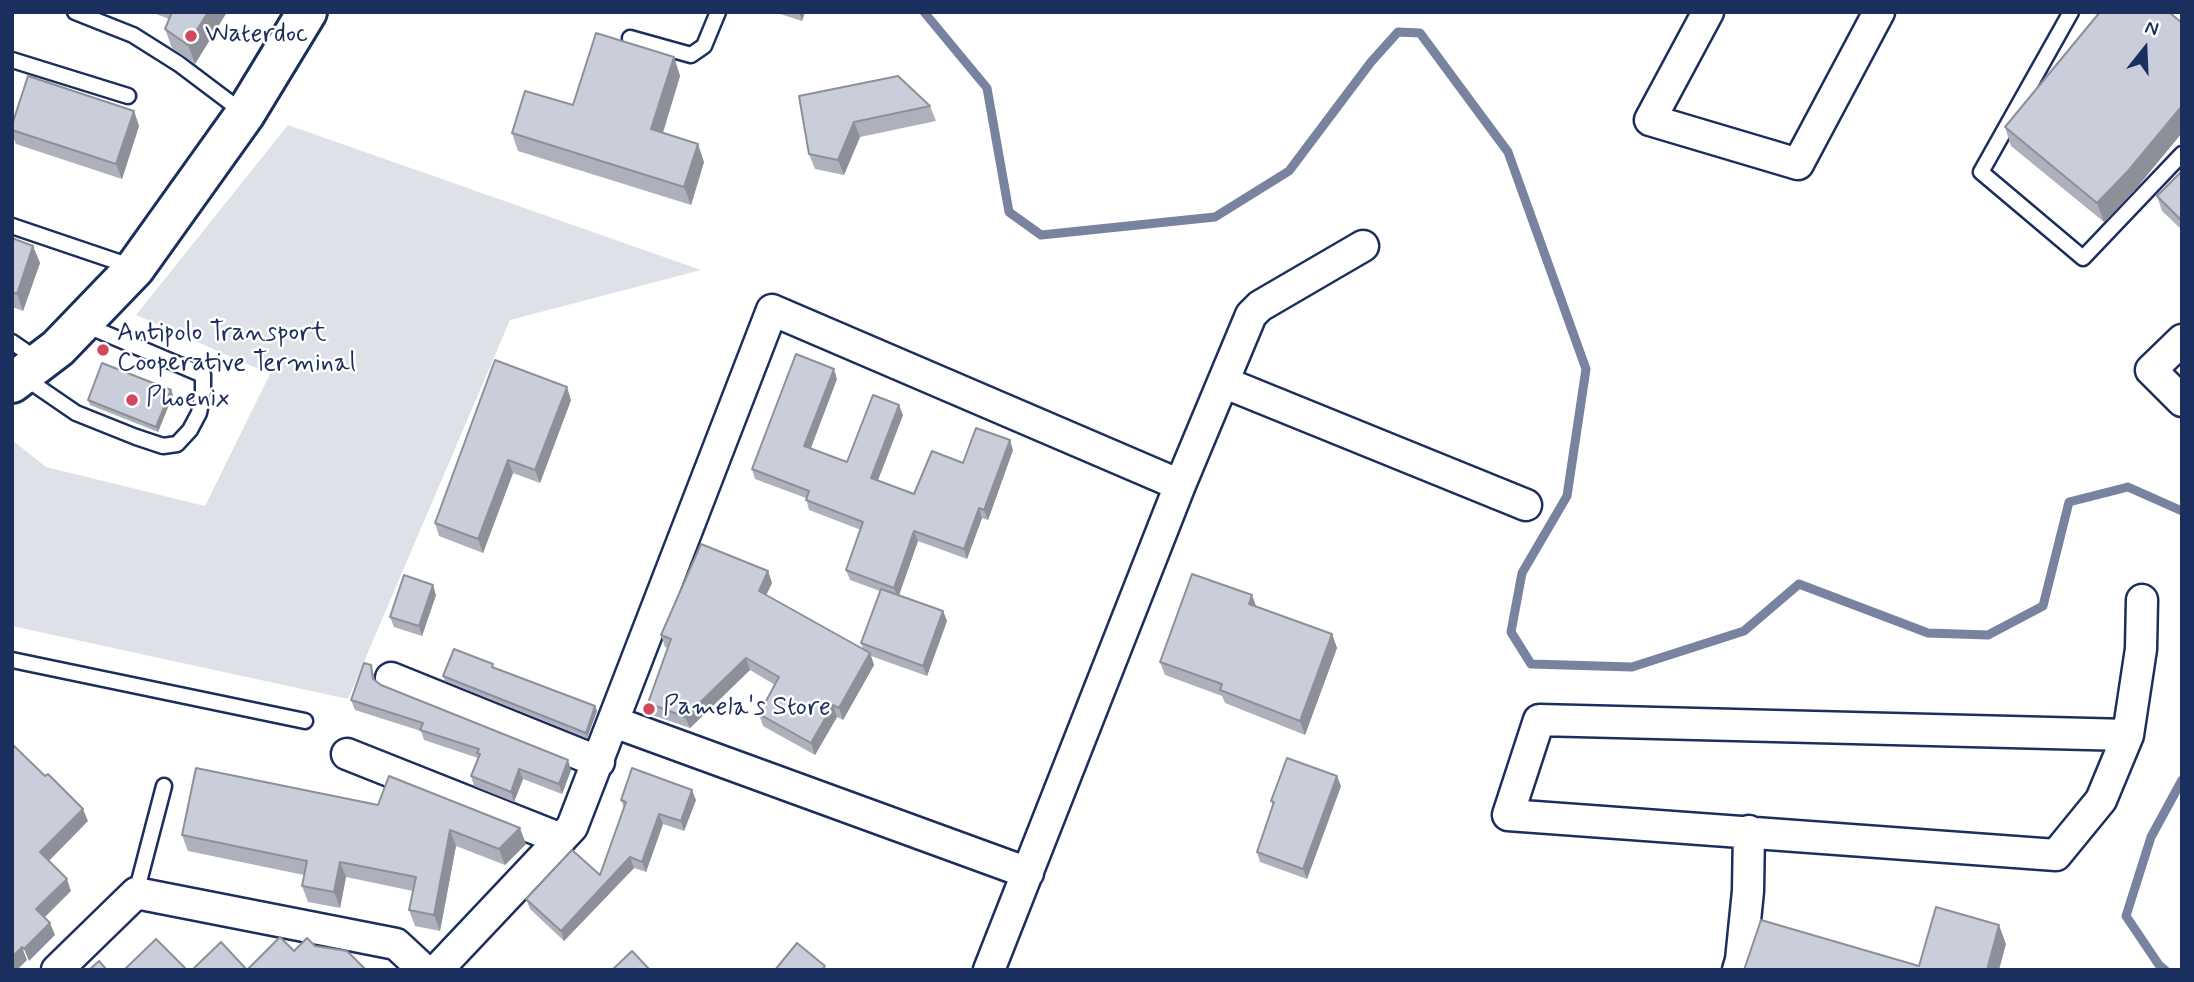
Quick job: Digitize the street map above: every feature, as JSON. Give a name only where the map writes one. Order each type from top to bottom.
[{"type":"main road","points":[[21,365],[58,348],[135,268],[246,114],[307,12]]},
{"type":"street","points":[[1708,12],[1650,120],[1798,164],[1879,12]]},
{"type":"street","points":[[989,970],[1180,485],[1251,315],[1260,306],[1363,246]]},
{"type":"street","points":[[437,970],[572,827],[772,310],[1180,485]]},
{"type":"street","points":[[2182,340],[2151,370],[2182,401]]},
{"type":"street","points":[[1223,382],[1526,505]]},
{"type":"street","points":[[2127,735],[1539,720],[1507,815],[2056,855],[2101,800],[2127,735],[2141,649],[2142,600]]},
{"type":"street","points":[[391,678],[598,762]]},
{"type":"street","points":[[614,722],[1028,873]]},
{"type":"street","points":[[347,754],[561,839]]},
{"type":"street","points":[[1738,970],[1748,891],[1749,831]]},
{"type":"street","points":[[57,970],[136,892],[396,944],[424,970]]},
{"type":"lane","points":[[75,12],[133,35],[179,64],[246,114]]},
{"type":"lane","points":[[630,38],[691,55],[704,46],[718,12]]},
{"type":"lane","points":[[2071,12],[1981,172],[2083,258],[2182,154]]},
{"type":"lane","points":[[12,60],[128,96]]},
{"type":"lane","points":[[12,226],[135,268]]},
{"type":"lane","points":[[21,365],[76,412],[163,446],[177,444],[190,430],[199,413],[203,375],[82,323]]},
{"type":"lane","points":[[12,660],[305,721]]},
{"type":"lane","points":[[136,892],[164,786]]},
{"type":"shaded area","points":[[288,125],[701,270],[510,320],[348,699],[12,626],[12,440],[46,467],[205,506],[270,374],[136,315]]},
{"type":"building","points":[[172,12],[208,12],[188,45],[165,29]]},
{"type":"building","points":[[2100,12],[2169,12],[2182,23],[2182,106],[2128,171],[2097,203],[2005,127]]},
{"type":"building","points":[[596,33],[674,57],[651,129],[698,144],[684,187],[512,133],[525,91],[573,105]]},
{"type":"building","points":[[28,76],[134,111],[116,164],[12,130]]},
{"type":"building","points":[[898,76],[930,106],[854,122],[838,160],[809,154],[799,96]]},
{"type":"building","points":[[2182,171],[2182,221],[2157,196]]},
{"type":"building","points":[[12,238],[33,246],[17,294],[12,292]]},
{"type":"building","points":[[796,354],[834,369],[804,446],[847,462],[873,395],[899,405],[871,478],[914,494],[932,451],[963,463],[976,428],[1010,440],[984,510],[979,508],[964,549],[914,531],[894,588],[846,570],[863,522],[806,500],[809,491],[752,469]]},
{"type":"building","points":[[495,360],[567,387],[535,470],[508,460],[478,539],[435,523]]},
{"type":"building","name":"Phoenix","points":[[102,363],[171,390],[156,427],[88,400]]},
{"type":"building","points":[[701,544],[768,571],[759,591],[870,653],[839,708],[833,705],[811,743],[759,714],[779,677],[746,658],[685,717],[648,703],[671,639],[661,635]]},
{"type":"building","points":[[1192,574],[1252,595],[1249,604],[1332,634],[1300,721],[1220,690],[1222,684],[1160,662]]},
{"type":"building","points":[[404,575],[433,585],[419,626],[390,617]]},
{"type":"building","points":[[881,589],[943,611],[923,666],[861,643]]},
{"type":"building","points":[[454,649],[493,664],[492,667],[595,706],[586,733],[443,676]]},
{"type":"building","points":[[364,663],[371,665],[373,679],[381,685],[568,760],[559,784],[519,769],[511,792],[471,776],[480,754],[477,753],[479,749],[420,730],[423,723],[351,700]]},
{"type":"building","points":[[12,744],[45,776],[48,774],[83,809],[40,852],[67,879],[36,909],[50,923],[12,957]]},
{"type":"building","points":[[1287,758],[1337,776],[1303,869],[1257,852],[1274,802],[1271,801]]},
{"type":"building","points":[[196,768],[378,805],[389,776],[520,828],[499,849],[450,830],[434,915],[409,910],[416,877],[340,862],[334,892],[302,886],[307,861],[182,835]]},
{"type":"building","points":[[632,768],[692,790],[681,821],[659,814],[642,862],[630,857],[561,931],[526,899],[572,850],[600,875],[626,802],[621,800]]},
{"type":"building","points":[[1936,907],[1999,925],[1987,970],[1744,970],[1761,920],[1919,966]]},
{"type":"building","points":[[280,937],[294,951],[307,938],[315,946],[347,951],[366,970],[247,970]]},
{"type":"building","points":[[156,939],[187,970],[124,970]]},
{"type":"building","points":[[221,942],[247,970],[192,970]]},
{"type":"building","points":[[797,943],[825,966],[822,970],[775,970]]},
{"type":"building","points":[[632,951],[650,970],[612,970]]},
{"type":"building","points":[[99,961],[107,970],[89,970]]},
{"type":"waterway","points":[[924,12],[987,88],[1009,212],[1041,235],[1215,217],[1289,171],[1371,62],[1398,32],[1420,33],[1508,152],[1586,369],[1567,496],[1522,573],[1511,632],[1531,664],[1632,667],[1744,631],[1799,584],[1928,633],[1988,635],[2043,606],[2069,502],[2128,487],[2182,511]]},
{"type":"waterway","points":[[2165,970],[2126,916],[2151,837],[2182,780]]},
{"type":"place","name":"Waterdoc","points":[[191,36]]},
{"type":"place","name":"Antipolo Transport Cooperative Terminal","points":[[103,350]]},
{"type":"place","name":"Phoenix","points":[[132,400]]},
{"type":"place","name":"Pamela's Store","points":[[649,709]]}]
